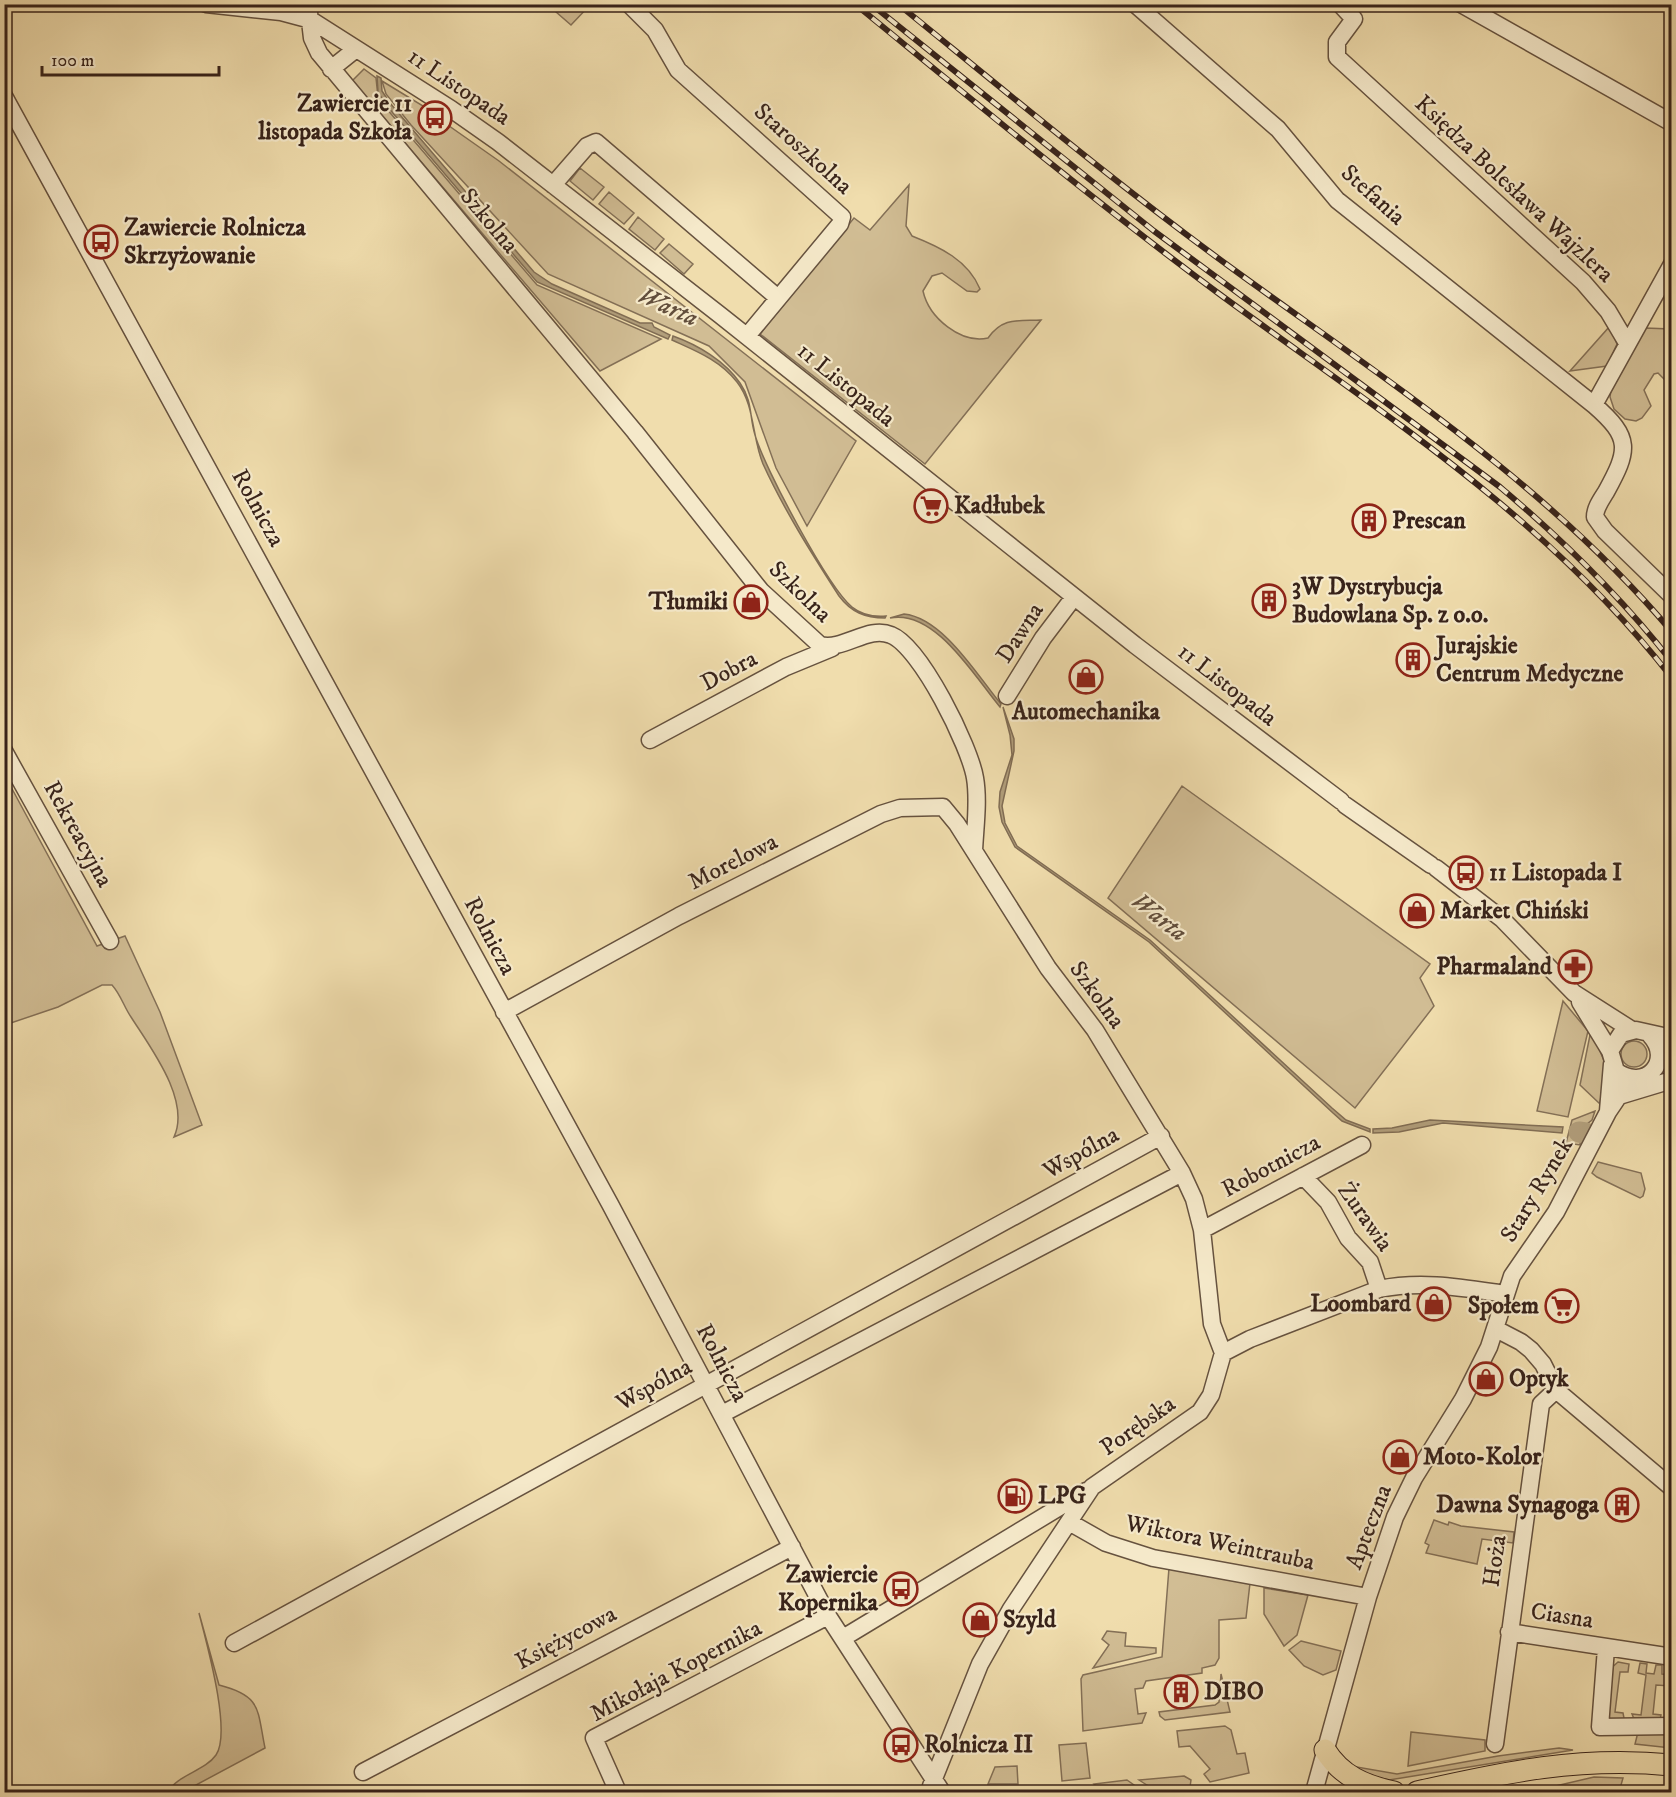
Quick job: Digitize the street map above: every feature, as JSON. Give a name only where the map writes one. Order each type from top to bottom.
[{"type":"main road","points":[[1325,1750],[1346,1774],[1368,1785],[1394,1792]]},
{"type":"main road","points":[[1417,1792],[1468,1786],[1545,1766],[1595,1761],[1671,1765]]},
{"type":"street","name":"11 Listopada","points":[[206,4],[281,12],[310,12],[362,52],[452,109],[747,336],[1074,597],[1343,803],[1433,866],[1502,919],[1574,993],[1632,1030]]},
{"type":"street","name":"Staroszkolna","points":[[629,4],[652,26],[678,70],[841,214],[840,224],[747,336]]},
{"type":"street","name":"Stefania","points":[[1135,4],[1278,129],[1336,200],[1594,405]]},
{"type":"street","name":"Księdza Bolesława Wajzlera","points":[[1340,4],[1354,19],[1337,42],[1337,57],[1583,282],[1608,311],[1627,343]]},
{"type":"street","points":[[1461,4],[1671,123]]},
{"type":"street","name":"Szkolna","points":[[310,12],[315,46],[331,69],[635,432],[761,591],[820,645],[832,648],[872,635],[890,634],[903,643],[923,665],[970,754],[976,780],[974,851],[1047,968],[1095,1030],[1182,1173],[1197,1208],[1202,1230],[1212,1324],[1224,1353]]},
{"type":"street","points":[[331,69],[362,52]]},
{"type":"street","name":"Rolnicza","points":[[4,96],[706,1384],[828,1616],[935,1788]]},
{"type":"street","points":[[553,185],[587,146],[596,142],[777,298]]},
{"type":"street","points":[[1671,264],[1594,405],[1619,429],[1625,450],[1623,462],[1597,507],[1595,518],[1605,531],[1671,596]]},
{"type":"street","name":"Dawna","points":[[1007,696],[1043,638],[1074,597]]},
{"type":"street","name":"Dobra","points":[[650,740],[786,667],[832,648]]},
{"type":"street","name":"Rekreacyjna","points":[[4,751],[110,941]]},
{"type":"street","name":"Morelowa","points":[[504,1012],[679,916],[881,814],[900,808],[943,807],[974,851]]},
{"type":"street","name":"11 Listopada","points":[[1574,993],[1611,1058]]},
{"type":"street","points":[[1650,1035],[1659,1048],[1659,1057],[1652,1071],[1645,1076],[1631,1078],[1616,1071],[1611,1058],[1615,1039],[1632,1030],[1671,1038]]},
{"type":"street","name":"Stary Rynek","points":[[1606,1116],[1611,1058]]},
{"type":"street","points":[[1652,1071],[1671,1070]]},
{"type":"street","name":"Stary Rynek","points":[[1506,1294],[1512,1276],[1556,1212],[1606,1116],[1631,1078]]},
{"type":"street","points":[[1619,1096],[1671,1080]]},
{"type":"street","name":"Wspólna","points":[[234,1643],[1161,1136]]},
{"type":"street","name":"Robotnicza","points":[[1202,1230],[1362,1145]]},
{"type":"street","points":[[722,1414],[1182,1173]]},
{"type":"street","name":"Żurawia","points":[[1303,1176],[1328,1202],[1348,1238],[1370,1262],[1379,1289]]},
{"type":"street","points":[[1224,1353],[1250,1339],[1379,1289],[1421,1284],[1506,1294]]},
{"type":"street","name":"Apteczna","points":[[1314,1792],[1368,1597],[1388,1536],[1403,1500],[1463,1399],[1496,1329],[1506,1294]]},
{"type":"street","points":[[1496,1329],[1521,1342],[1534,1353],[1556,1390],[1671,1488]]},
{"type":"street","name":"Porębska","points":[[935,1788],[980,1664],[1011,1609],[1092,1487],[1200,1412],[1211,1395],[1224,1353]]},
{"type":"street","name":"Hoża","points":[[1495,1744],[1541,1404],[1556,1390]]},
{"type":"street","points":[[843,1638],[1092,1487]]},
{"type":"street","name":"Wiktora Weintrauba","points":[[1069,1522],[1106,1543],[1153,1558],[1368,1597]]},
{"type":"street","name":"Księżycowa","points":[[363,1772],[792,1547]]},
{"type":"street","name":"Mikołaja Kopernika","points":[[618,1792],[594,1738],[828,1616]]},
{"type":"street","name":"Ciasna","points":[[1509,1632],[1671,1657]]},
{"type":"street","points":[[1606,1648],[1598,1730],[1639,1725],[1671,1726]]},
{"type":"street","points":[[1417,1792],[1426,1792]]},
{"type":"shaded area","points":[[548,5],[590,5],[571,25]]},
{"type":"shaded area","points":[[364,69],[376,78],[378,97],[386,108],[537,285],[661,339],[600,371],[352,81]]},
{"type":"shaded area","points":[[377,76],[381,78],[382,91],[390,103],[534,272],[552,284],[640,323],[652,323],[654,327],[670,335],[668,339],[537,282],[386,105],[378,92]]},
{"type":"shaded area","points":[[382,81],[428,109],[425,115],[439,125],[442,121],[499,161],[856,441],[807,526],[776,468],[745,382],[709,346],[548,274],[411,125],[386,94]]},
{"type":"shaded area","points":[[580,168],[604,187],[593,200],[570,181]]},
{"type":"shaded area","points":[[909,185],[906,226],[912,236],[943,250],[961,262],[980,289],[977,292],[967,291],[942,273],[932,276],[923,291],[926,301],[939,319],[957,333],[978,339],[988,338],[1005,323],[1041,320],[925,464],[760,334],[854,218],[870,230]]},
{"type":"shaded area","points":[[609,192],[634,213],[624,224],[599,204]]},
{"type":"shaded area","points":[[638,217],[664,239],[655,250],[629,229]]},
{"type":"shaded area","points":[[669,244],[693,264],[684,274],[660,253]]},
{"type":"shaded area","points":[[1610,326],[1617,344],[1607,366],[1570,371]]},
{"type":"shaded area","points":[[1645,328],[1671,329],[1671,378],[1668,383],[1658,373],[1654,374],[1644,390],[1651,406],[1642,418],[1636,421],[1625,419],[1614,409],[1610,397],[1611,390]]},
{"type":"shaded area","points":[[673,336],[701,349],[734,375],[744,390],[751,415],[743,391],[730,374],[707,357],[672,340]]},
{"type":"shaded area","points":[[755,436],[798,526],[841,595],[860,612],[873,616],[886,616],[885,618],[871,617],[859,613],[839,596],[780,498],[763,464]]},
{"type":"shaded area","points":[[904,614],[918,618],[946,637],[1001,704],[1000,707],[966,663],[938,634],[923,624],[907,618],[890,618]]},
{"type":"shaded area","points":[[1003,707],[1014,739],[1014,751],[1002,806],[1005,823],[1017,846],[1150,940],[1332,1108],[1346,1120],[1370,1129],[1370,1132],[1342,1121],[1149,942],[1015,847],[1002,822],[999,807],[1000,792],[1012,755]]},
{"type":"shaded area","points":[[4,774],[97,946],[125,936],[160,1012],[202,1125],[174,1137],[178,1122],[173,1091],[157,1058],[112,985],[102,985],[58,1007],[5,1025]]},
{"type":"shaded area","points":[[1182,786],[1430,964],[1420,978],[1434,1006],[1355,1108],[1108,898]]},
{"type":"shaded area","points":[[1563,1001],[1588,1031],[1568,1117],[1537,1111]]},
{"type":"shaded area","points":[[1591,1030],[1605,1063],[1600,1104],[1580,1085]]},
{"type":"shaded area","points":[[1634,1041],[1643,1045],[1647,1054],[1643,1063],[1634,1067],[1625,1063],[1621,1054],[1625,1045]]},
{"type":"shaded area","points":[[1595,1111],[1592,1120],[1582,1128],[1580,1145],[1566,1143],[1572,1120]]},
{"type":"shaded area","points":[[1430,1120],[1563,1127],[1562,1133],[1443,1123],[1399,1132],[1373,1133],[1373,1129],[1392,1128]]},
{"type":"shaded area","points":[[1598,1162],[1641,1173],[1645,1189],[1643,1196],[1640,1198],[1597,1177],[1592,1173]]},
{"type":"shaded area","points":[[1434,1520],[1448,1525],[1449,1522],[1461,1526],[1514,1532],[1513,1543],[1482,1539],[1477,1564],[1426,1553],[1429,1545],[1425,1543]]},
{"type":"shaded area","points":[[1169,1568],[1250,1583],[1246,1618],[1219,1620],[1219,1658],[1215,1665],[1202,1668],[1202,1673],[1146,1681],[1143,1688],[1135,1689],[1138,1714],[1146,1713],[1142,1723],[1083,1731],[1081,1679],[1083,1675],[1162,1657]]},
{"type":"shaded area","points":[[1264,1588],[1308,1595],[1297,1635],[1284,1646],[1264,1614]]},
{"type":"shaded area","points":[[199,1613],[219,1685],[233,1689],[250,1699],[258,1714],[265,1748],[183,1792],[168,1792],[178,1781],[211,1760],[216,1755],[220,1743],[221,1727],[216,1686]]},
{"type":"shaded area","points":[[1107,1631],[1126,1633],[1125,1646],[1156,1648],[1156,1653],[1093,1668],[1109,1645],[1102,1639]]},
{"type":"shaded area","points":[[1301,1641],[1341,1651],[1336,1670],[1323,1675],[1304,1666],[1289,1650]]},
{"type":"shaded area","points":[[1618,1662],[1629,1664],[1628,1672],[1620,1672],[1615,1712],[1623,1713],[1624,1718],[1623,1722],[1608,1724],[1609,1670]]},
{"type":"shaded area","points":[[1640,1663],[1647,1664],[1646,1673],[1654,1674],[1656,1665],[1662,1665],[1662,1674],[1670,1675],[1671,1667],[1671,1686],[1656,1685],[1653,1714],[1661,1715],[1660,1720],[1634,1719],[1632,1714],[1641,1715],[1646,1675],[1638,1673]]},
{"type":"shaded area","points":[[1221,1674],[1230,1712],[1165,1720],[1160,1716],[1159,1712],[1215,1705],[1219,1702]]},
{"type":"shaded area","points":[[1225,1726],[1231,1730],[1237,1754],[1245,1753],[1249,1773],[1210,1782],[1204,1774],[1210,1769],[1190,1746],[1179,1747],[1177,1731]]},
{"type":"shaded area","points":[[1411,1732],[1485,1740],[1485,1751],[1408,1766]]},
{"type":"shaded area","points":[[1638,1732],[1671,1733],[1671,1748],[1635,1744]]},
{"type":"shaded area","points":[[1086,1743],[1090,1778],[1062,1781],[1059,1745]]},
{"type":"shaded area","points":[[1559,1748],[1573,1750],[1389,1780],[1354,1772],[1357,1767],[1397,1774]]},
{"type":"shaded area","points":[[1017,1766],[1018,1784],[988,1784],[995,1767]]},
{"type":"shaded area","points":[[1184,1776],[1191,1780],[1190,1787],[1169,1791],[1158,1790],[1139,1780]]},
{"type":"shaded area","points":[[1594,1777],[1623,1778],[1619,1792],[1530,1792]]},
{"type":"shaded area","points":[[1127,1780],[1144,1792],[1102,1792],[1094,1784]]},
{"type":"waterway","name":"Warta","points":[[1579,1132],[1586,1133]]},
{"type":"railway","points":[[855,4],[1126,223],[1400,425],[1516,517],[1571,566],[1623,620],[1672,678]]},
{"type":"railway","points":[[871,4],[1154,231],[1500,487],[1590,570],[1672,662]]},
{"type":"railway","points":[[898,4],[1150,207],[1409,396],[1521,483],[1624,579],[1672,632]]},
{"type":"place","name":"Zawiercie 11 listopada Szkoła","points":[[435,118]]},
{"type":"place","name":"Zawiercie Rolnicza Skrzyżowanie","points":[[101,242]]},
{"type":"place","name":"Kadłubek","points":[[931,506]]},
{"type":"place","name":"Prescan","points":[[1369,521]]},
{"type":"place","name":"3W Dystrybucja Budowlana Sp. z o.o.","points":[[1269,601]]},
{"type":"place","name":"Tłumiki","points":[[751,602]]},
{"type":"place","name":"Jurajskie Centrum Medyczne","points":[[1413,660]]},
{"type":"place","name":"Automechanika","points":[[1086,677]]},
{"type":"place","name":"11 Listopada I","points":[[1466,873]]},
{"type":"place","name":"Market Chiński","points":[[1417,911]]},
{"type":"place","name":"Pharmaland","points":[[1575,967]]},
{"type":"place","name":"Loombard","points":[[1434,1304]]},
{"type":"place","name":"Społem","points":[[1562,1306]]},
{"type":"place","name":"Optyk","points":[[1486,1379]]},
{"type":"place","name":"Moto-Kolor","points":[[1400,1457]]},
{"type":"place","name":"LPG","points":[[1015,1496]]},
{"type":"place","name":"Dawna Synagoga","points":[[1622,1505]]},
{"type":"place","name":"Zawiercie Kopernika","points":[[901,1589]]},
{"type":"place","name":"Szyld","points":[[980,1620]]},
{"type":"place","name":"DIBO","points":[[1181,1692]]},
{"type":"place","name":"Rolnicza II","points":[[901,1745]]}]
